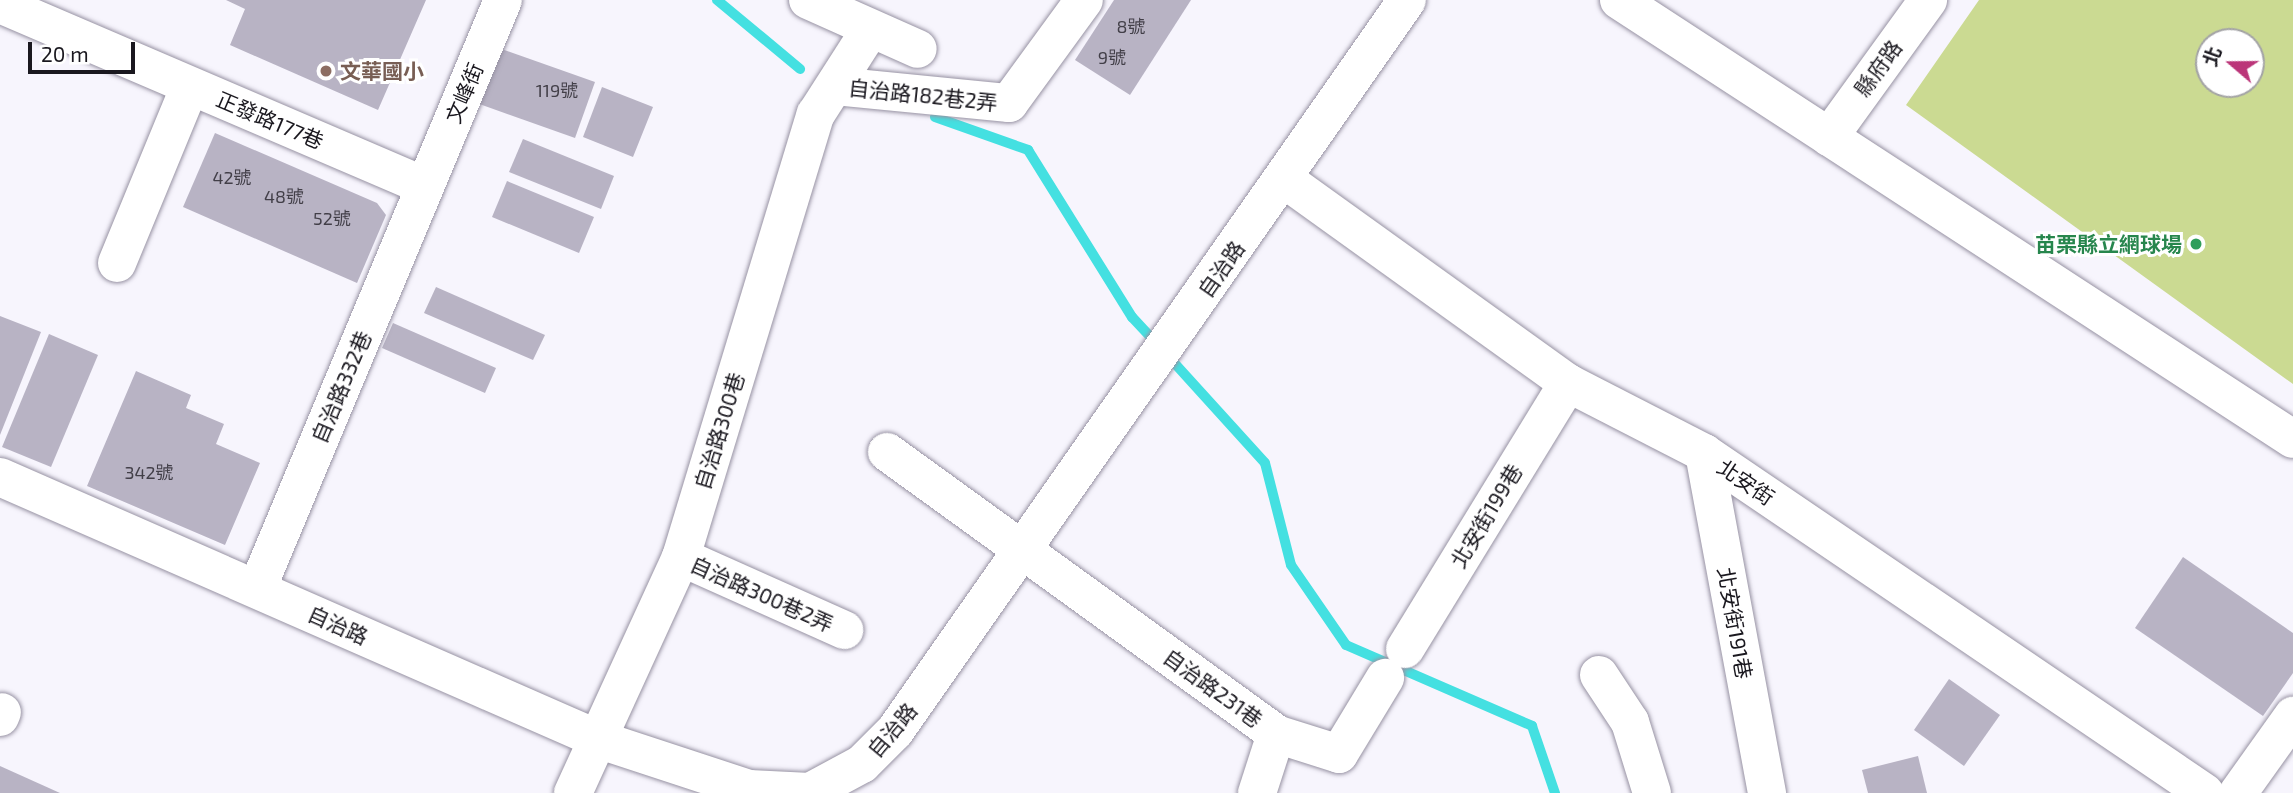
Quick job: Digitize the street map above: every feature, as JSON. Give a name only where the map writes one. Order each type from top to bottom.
[{"type":"street","name":"文峰街","points":[[424,186],[503,0]]},
{"type":"street","points":[[808,0],[870,30],[918,49]]},
{"type":"street","name":"自治路182巷2弄","points":[[826,100],[1009,103],[1084,0]]},
{"type":"street","name":"自治路","points":[[0,477],[600,740],[749,789],[810,792],[860,779],[1026,550],[1407,0]]},
{"type":"street","points":[[1619,0],[2293,439]]},
{"type":"street","name":"縣府路","points":[[1829,137],[1928,0]]},
{"type":"street","name":"正發路177巷","points":[[0,4],[424,186]]},
{"type":"street","name":"自治路300巷","points":[[573,793],[600,740],[681,557],[826,100],[870,30]]},
{"type":"street","points":[[117,263],[190,86]]},
{"type":"street","name":"北安街","points":[[1284,179],[1568,383],[1704,453],[2205,793]]},
{"type":"street","name":"自治路332巷","points":[[257,589],[424,186]]},
{"type":"street","name":"北安街199巷","points":[[1395,664],[1568,383]]},
{"type":"street","name":"自治路231巷","points":[[887,452],[1026,550],[1276,734],[1339,754],[1395,664]]},
{"type":"street","name":"北安街191巷","points":[[1704,453],[1767,793]]},
{"type":"street","name":"自治路300巷2弄","points":[[681,557],[844,630]]},
{"type":"street","points":[[1599,675],[1630,722],[1651,793]]},
{"type":"street","points":[[2238,793],[2293,716]]},
{"type":"street","points":[[1257,793],[1276,734]]},
{"type":"green space","name":"苗栗縣立網球場","points":[[1979,0],[2293,0],[2293,384],[1906,105]]},
{"type":"building","points":[[226,0],[426,0],[378,110],[230,45],[245,9]]},
{"type":"building","points":[[1114,0],[1191,0],[1130,95],[1075,60]]},
{"type":"building","points":[[490,45],[595,82],[575,138],[471,101]]},
{"type":"building","points":[[602,87],[653,107],[633,157],[583,137]]},
{"type":"building","points":[[215,133],[377,203],[386,215],[357,283],[183,207]]},
{"type":"building","points":[[523,139],[614,176],[601,209],[509,172]]},
{"type":"building","points":[[507,181],[594,217],[579,253],[492,217]]},
{"type":"building","points":[[436,287],[545,335],[533,360],[424,313]]},
{"type":"building","points":[[0,316],[41,332],[0,435]]},
{"type":"building","points":[[393,323],[496,368],[485,393],[382,348]]},
{"type":"building","points":[[49,334],[98,355],[51,467],[2,447]]},
{"type":"building","points":[[136,371],[191,395],[186,408],[224,424],[216,444],[260,463],[225,545],[87,486]]},
{"type":"building","points":[[2183,557],[2293,633],[2293,673],[2263,716],[2135,628]]},
{"type":"building","points":[[1949,679],[2000,715],[1964,766],[1914,730]]},
{"type":"building","points":[[1918,756],[1927,793],[1868,793],[1862,770]]},
{"type":"building","points":[[0,766],[60,793],[0,793]]},
{"type":"waterway","points":[[717,0],[800,69]]},
{"type":"waterway","points":[[935,117],[1028,150],[1132,317],[1157,344]]},
{"type":"waterway","points":[[1168,356],[1265,463],[1291,565],[1346,645],[1532,726],[1555,793]]},
{"type":"place","name":"文華國小","points":[[326,71]]},
{"type":"place","name":"苗栗縣立網球場","points":[[2196,244]]}]
